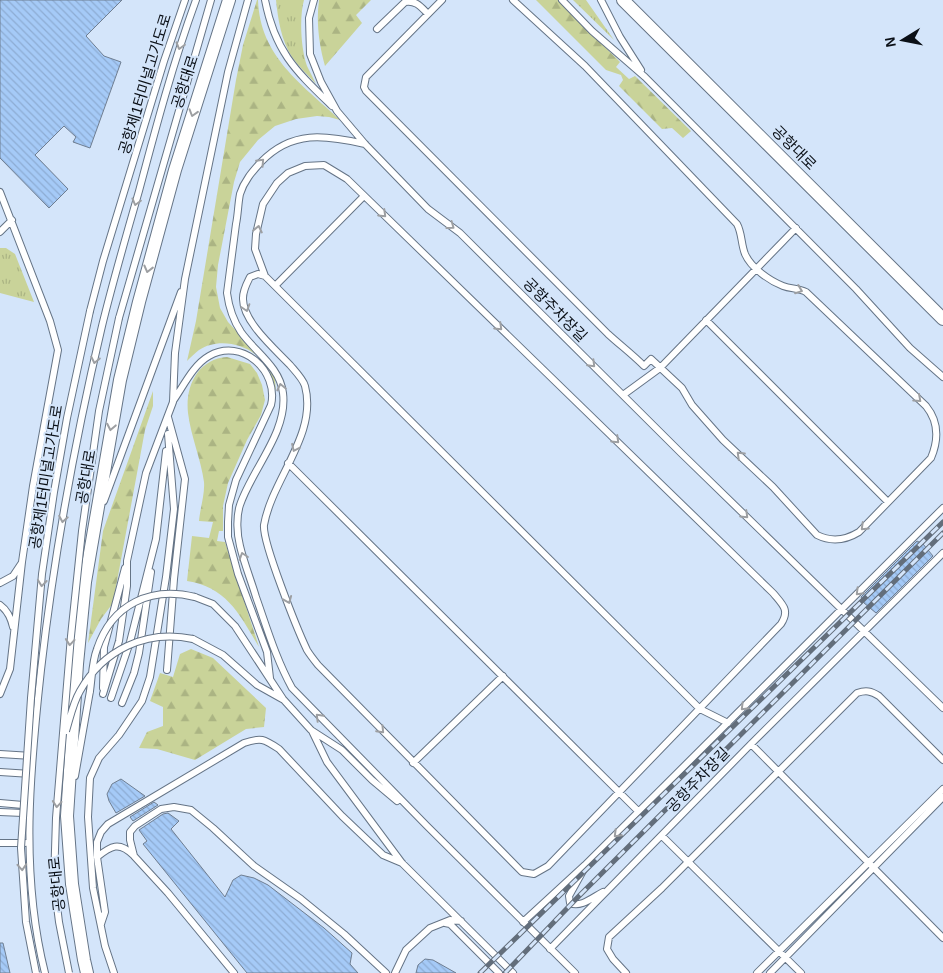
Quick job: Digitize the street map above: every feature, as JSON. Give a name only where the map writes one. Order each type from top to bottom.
[{"type":"street","name":"공항대로","points":[[87,973],[72,884],[68,816],[77,664],[85,582],[120,380],[153,247],[175,170],[229,0]]},
{"type":"street","name":"공항대로","points":[[623,0],[943,319]]},
{"type":"lane","name":"공항제1터미널고가도로","points":[[36,973],[26,922],[21,848],[42,574],[54,492],[67,418],[103,261],[164,61],[185,0]]},
{"type":"lane","points":[[45,973],[38,946],[32,897],[29,843],[33,756],[50,593],[67,497],[102,326],[183,34],[196,0]]},
{"type":"lane","points":[[69,973],[59,922],[54,882],[56,818],[82,531],[99,411],[120,318],[211,0]]},
{"type":"lane","points":[[173,402],[175,353],[185,280],[228,72],[248,0]]},
{"type":"lane","points":[[265,0],[274,36],[286,57],[304,79],[337,111]]},
{"type":"lane","name":"공항주차장길","points":[[314,0],[309,18],[310,54],[321,82],[337,111],[365,144],[428,209],[460,233],[623,396],[843,608],[943,708]]},
{"type":"lane","points":[[442,0],[366,77],[364,87],[366,91],[608,334],[624,349],[630,351],[644,366],[651,358],[682,388],[692,405],[724,440],[773,487],[817,535],[832,540],[852,536],[859,532],[931,458],[935,449],[937,424],[934,416],[926,406],[806,292],[798,288],[784,286],[756,268],[744,254],[738,224],[585,66],[513,0]]},
{"type":"lane","points":[[562,0],[592,30],[646,77],[856,289],[910,348],[943,377]]},
{"type":"lane","points":[[601,0],[620,37],[646,77]]},
{"type":"lane","points":[[377,29],[405,2],[417,3],[428,14]]},
{"type":"lane","points":[[365,144],[338,138],[314,136],[283,144],[271,152],[248,177],[240,193],[227,293],[230,309],[242,334],[281,380],[283,412],[277,429],[240,506],[237,527],[239,546],[283,672],[292,688],[427,826],[576,973]]},
{"type":"lane","points":[[265,276],[258,274],[250,277],[246,286],[243,299],[248,316],[305,385],[307,405],[305,427],[269,504],[264,528],[270,556],[308,651],[318,666],[522,872],[534,874],[548,866],[700,709],[781,624],[786,617],[786,610],[773,593],[347,179],[324,165],[304,166],[288,173],[277,183],[264,204],[256,234],[255,250],[265,276],[700,709],[728,723]]},
{"type":"lane","points":[[0,192],[56,338],[58,350],[33,486],[13,632],[10,669],[0,694]]},
{"type":"lane","points":[[275,286],[364,196]]},
{"type":"lane","points":[[0,232],[12,220]]},
{"type":"lane","points":[[623,396],[660,368],[796,228]]},
{"type":"lane","points":[[94,528],[185,280]]},
{"type":"lane","points":[[706,320],[888,502]]},
{"type":"lane","points":[[127,561],[127,586],[119,641],[103,694],[104,647],[127,561],[146,473],[173,402],[200,362],[209,356],[218,353],[235,352],[251,357],[270,379],[271,405],[236,480],[229,505],[228,530],[238,574],[266,652],[270,678]]},
{"type":"lane","points":[[114,973],[105,946],[93,888],[88,817],[90,778],[99,758],[119,735],[142,701],[150,677],[166,577],[174,509],[168,417]]},
{"type":"lane","points":[[167,670],[174,579],[185,480],[168,417]]},
{"type":"lane","points":[[122,703],[134,673],[139,653],[156,539],[168,434]]},
{"type":"lane","points":[[288,463],[639,812]]},
{"type":"lane","name":"공항주차장길","points":[[524,922],[639,812],[943,508]]},
{"type":"lane","points":[[111,698],[130,642],[156,539]]},
{"type":"lane","name":"공항주차장길","points":[[550,949],[751,744],[943,553]]},
{"type":"lane","points":[[0,583],[13,576],[19,570],[22,562]]},
{"type":"lane","points":[[68,816],[96,650],[105,630],[116,615],[130,604],[147,597],[172,593],[195,597],[212,604],[235,626],[283,699],[311,730],[342,750],[372,780],[427,826]]},
{"type":"lane","points":[[0,604],[11,620],[13,632]]},
{"type":"lane","points":[[63,743],[79,693],[92,673],[102,662],[117,651],[134,643],[152,638],[181,637],[192,639],[223,655],[257,685],[283,699]]},
{"type":"lane","points":[[414,763],[502,676]]},
{"type":"lane","points":[[626,973],[607,949],[608,937],[662,888],[857,693],[864,690],[871,691],[879,696],[943,760]]},
{"type":"lane","points":[[311,730],[327,762],[402,863],[513,973]]},
{"type":"lane","points":[[101,925],[105,912],[97,857],[97,842],[101,832],[108,824],[244,743],[258,738],[267,740],[279,749],[342,816],[383,855],[402,863]]},
{"type":"lane","points":[[751,744],[943,938]]},
{"type":"lane","points":[[0,754],[33,756]]},
{"type":"lane","points":[[0,772],[32,774]]},
{"type":"lane","points":[[770,973],[943,789]]},
{"type":"lane","points":[[757,973],[943,797]]},
{"type":"lane","points":[[0,803],[23,805]]},
{"type":"lane","points":[[134,856],[130,832],[135,826],[161,809],[174,807],[191,810],[254,866],[301,899],[344,934],[386,973]]},
{"type":"lane","points":[[0,812],[23,813]]},
{"type":"lane","points":[[662,836],[801,973]]},
{"type":"lane","points":[[0,843],[29,843]]},
{"type":"lane","points":[[97,857],[114,846],[122,847],[134,856],[168,893],[234,973]]},
{"type":"lane","points":[[585,865],[569,896],[570,903],[576,906],[608,889]]},
{"type":"lane","points":[[395,973],[406,950],[430,928],[450,920],[462,921]]},
{"type":"lane","points":[[443,923],[450,924],[499,973]]},
{"type":"green space","points":[[257,0],[266,38],[275,54],[298,81],[340,120],[317,116],[296,119],[275,126],[258,140],[240,162],[234,182],[218,265],[216,287],[220,308],[228,322],[272,369],[276,391],[266,365],[253,352],[244,348],[226,343],[207,346],[199,350],[187,361],[196,321],[236,80],[243,45]]},
{"type":"green space","points":[[276,0],[304,0],[301,24],[303,51],[307,66],[316,84],[292,57],[285,44]]},
{"type":"green space","points":[[319,0],[371,0],[356,15],[362,23],[325,66],[319,33]]},
{"type":"green space","points":[[536,0],[558,0],[620,62],[616,67],[629,79],[635,76],[691,131],[683,138],[672,128],[662,129],[619,86],[623,80],[621,75],[606,70]]},
{"type":"green space","points":[[573,0],[586,0],[614,40]]},
{"type":"green space","points":[[0,248],[6,248],[15,254],[34,302],[0,293]]},
{"type":"green space","points":[[227,357],[250,364],[257,373],[262,385],[265,400],[261,415],[247,440],[228,483],[223,506],[223,531],[219,531],[217,541],[225,542],[259,647],[231,604],[212,589],[187,581],[192,536],[209,538],[213,522],[199,521],[204,482],[189,422],[189,393],[191,384],[201,368],[217,359]]},
{"type":"green space","points":[[153,391],[153,406],[145,430],[113,603],[101,619],[88,643],[103,531]]},
{"type":"green space","points":[[191,649],[213,658],[266,708],[264,727],[246,729],[195,760],[157,749],[139,748],[147,732],[163,726],[163,707],[150,701],[160,673],[173,677],[180,654]]},
{"type":"building","points":[[0,0],[122,0],[86,36],[104,56],[121,62],[90,148],[73,142],[76,137],[64,126],[35,155],[68,189],[49,208],[0,158]]},
{"type":"building","points":[[917,541],[923,544],[933,556],[876,613],[864,603],[861,597]]},
{"type":"building","points":[[121,779],[145,796],[116,813],[107,794],[112,784]]},
{"type":"building","points":[[154,802],[158,805],[133,821],[130,817]]},
{"type":"building","points":[[168,813],[179,821],[171,829],[225,897],[233,880],[241,875],[254,878],[268,885],[324,928],[352,953],[350,964],[358,973],[247,973],[143,844],[147,841],[139,830],[163,814]]},
{"type":"building","points":[[0,943],[3,943],[10,973],[0,973]]},
{"type":"building","points":[[425,959],[433,960],[456,973],[416,973],[418,965]]},
{"type":"railway","points":[[480,973],[943,522]]},
{"type":"railway","points":[[505,973],[578,897],[943,533]]}]
